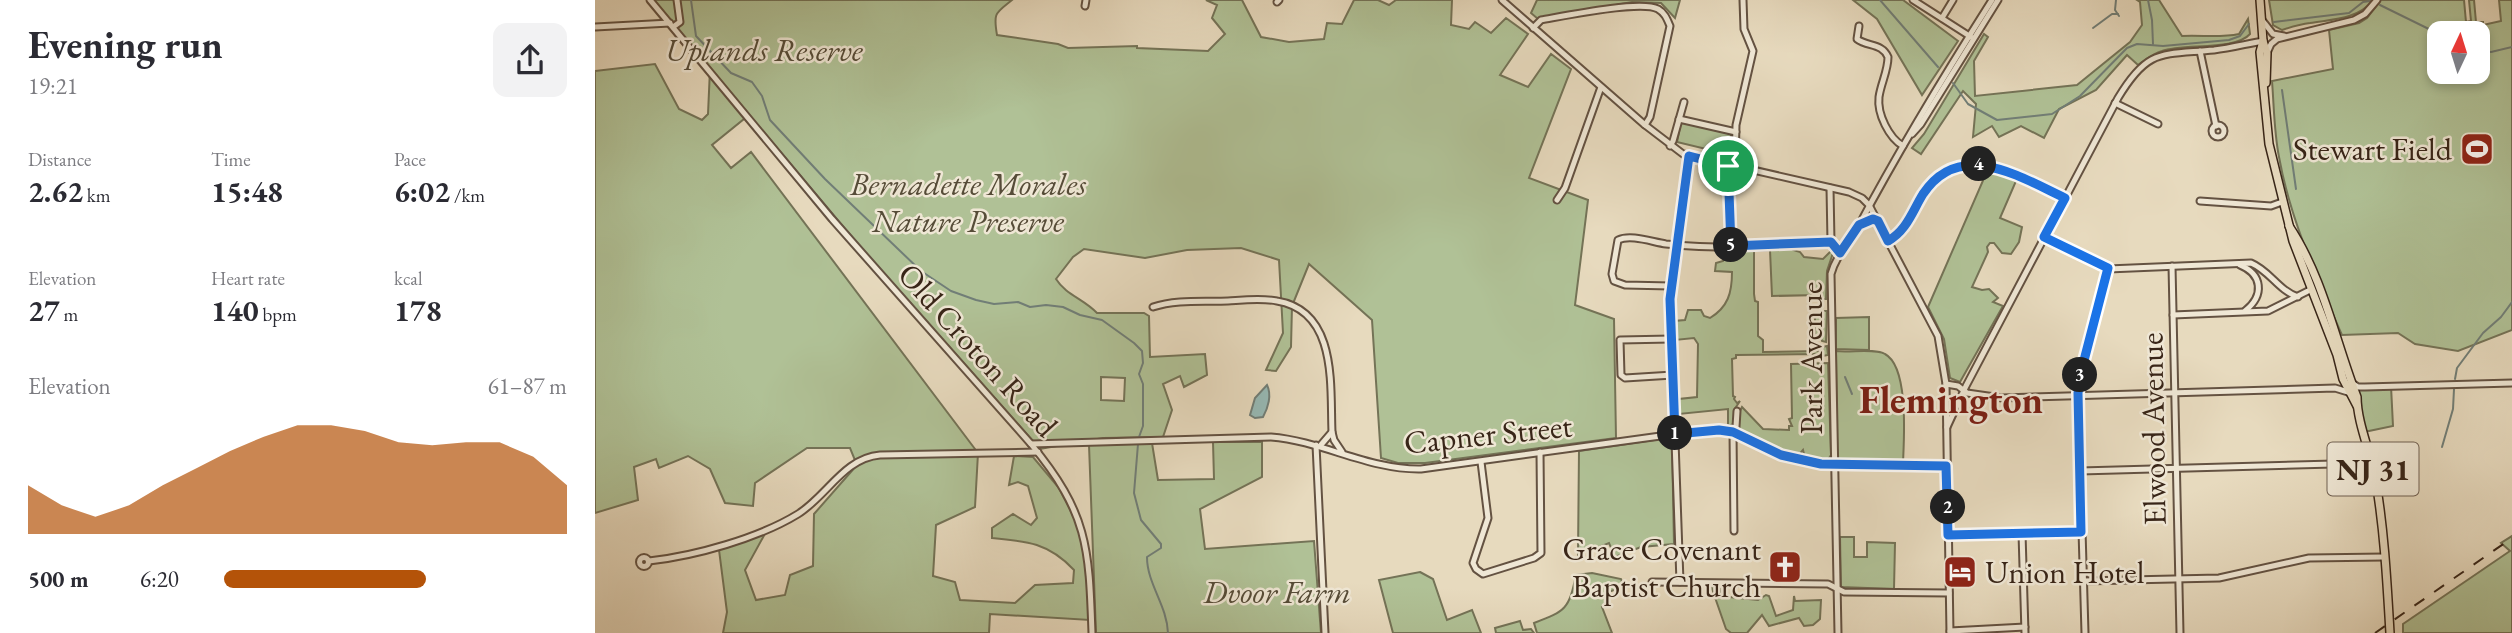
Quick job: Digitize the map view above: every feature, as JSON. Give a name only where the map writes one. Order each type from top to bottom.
[{"type":"highway","name":"NJ 31","points":[[2260,0],[2263,41],[2267,53],[2265,87]]},
{"type":"highway","name":"NJ 31","points":[[2263,41],[2260,52],[2269,144],[2289,226],[2347,380],[2357,397],[2357,407],[2372,463],[2390,633]]},
{"type":"highway","name":"NJ 31","points":[[2289,226],[2298,239],[2318,286],[2347,380],[2348,392],[2357,407]]},
{"type":"street","name":"Old Croton Road","points":[[650,0],[832,219],[1031,443],[1069,496],[1083,532],[1089,571],[1092,633]]},
{"type":"street","points":[[595,27],[671,25],[680,22],[677,0]]},
{"type":"street","points":[[1731,246],[1732,167],[1736,132],[1753,55],[1753,47],[1744,29],[1743,0]]},
{"type":"street","points":[[1913,0],[1972,37]]},
{"type":"street","points":[[1942,18],[1953,0]]},
{"type":"street","points":[[1972,37],[1991,0]]},
{"type":"street","points":[[1972,37],[1998,0]]},
{"type":"street","points":[[2267,53],[2272,42],[2287,36],[2341,25],[2360,18],[2377,0]]},
{"type":"street","points":[[1504,1],[1670,146],[1689,156],[1856,194],[1869,205],[1938,336],[1946,384],[1950,632],[2025,630],[2022,533]]},
{"type":"street","points":[[1533,28],[1541,20],[1613,7],[1655,7],[1666,15],[1670,26],[1650,117],[1645,125]]},
{"type":"street","points":[[2261,20],[2273,34],[2287,36]]},
{"type":"street","points":[[1860,26],[1857,39],[1886,51],[1888,57],[1879,103],[1891,137],[1903,146]]},
{"type":"street","name":"Park Avenue","points":[[1838,633],[1830,283],[1833,265],[1859,225],[1907,139],[1921,124],[1972,37]]},
{"type":"street","points":[[1946,430],[2044,237],[2115,103],[2133,75],[2148,61],[2169,53],[2263,41]]},
{"type":"street","points":[[2200,51],[2216,126]]},
{"type":"street","points":[[1557,200],[1565,188],[1601,88]]},
{"type":"street","points":[[1670,146],[1683,102]]},
{"type":"street","points":[[2115,103],[2158,124]]},
{"type":"street","points":[[1679,119],[1736,132]]},
{"type":"street","points":[[1680,582],[1671,286],[1689,156]]},
{"type":"street","points":[[1888,241],[1903,232],[1922,196],[1934,181],[1945,173],[1965,166],[1992,166],[2065,198]]},
{"type":"street","name":"Park Avenue","points":[[1830,188],[1831,242],[1840,253]]},
{"type":"street","points":[[2200,201],[2271,206],[2283,202]]},
{"type":"street","points":[[1859,225],[1869,220],[1878,221]]},
{"type":"street","points":[[1671,286],[1616,283],[1612,278],[1618,240],[1624,237],[1676,244],[1731,246],[1831,242]]},
{"type":"street","points":[[2044,237],[2108,268],[2251,263],[2265,271],[2281,289],[2298,297]]},
{"type":"street","points":[[2237,264],[2250,269],[2258,282]]},
{"type":"street","name":"Elwood Avenue","points":[[2172,266],[2180,633]]},
{"type":"street","points":[[2085,633],[2078,397],[2081,372],[2108,268]]},
{"type":"street","points":[[2265,271],[2259,276],[2257,297],[2258,307],[2268,311]]},
{"type":"street","points":[[2280,306],[2283,296],[2281,289]]},
{"type":"street","points":[[2173,315],[2268,311],[2312,289]]},
{"type":"street","points":[[2242,313],[2257,297]]},
{"type":"street","points":[[1153,307],[1170,303],[1262,300],[1283,302],[1300,310],[1318,328],[1326,347],[1332,432],[1342,452]]},
{"type":"street","points":[[1671,339],[1620,340],[1621,375],[1625,378],[1673,375]]},
{"type":"street","points":[[2335,388],[2347,380],[2358,387],[2512,383]]},
{"type":"street","points":[[1946,384],[1958,386],[1964,392],[2002,398],[2335,388],[2348,392]]},
{"type":"street","points":[[2357,397],[2359,391],[2365,387]]},
{"type":"street","points":[[1734,531],[1733,432],[1737,411]]},
{"type":"street","name":"Capner Street","points":[[1031,443],[1271,437],[1318,445],[1401,469],[1481,462],[1719,430],[1733,432],[1789,458],[1821,464],[1946,466]]},
{"type":"street","points":[[1325,633],[1318,445],[1332,432]]},
{"type":"street","points":[[649,561],[711,549],[788,520],[810,506],[850,466],[865,457],[1038,452]]},
{"type":"street","points":[[1481,462],[1488,519],[1473,563],[1483,574],[1534,558],[1541,553],[1540,453]]},
{"type":"street","points":[[2080,471],[2372,463]]},
{"type":"street","points":[[1948,535],[2081,532]]},
{"type":"street","points":[[2083,581],[2235,576],[2309,558],[2384,557]]},
{"type":"street","points":[[1652,582],[1829,584],[1844,592],[1949,593]]},
{"type":"green space","points":[[654,0],[1012,0],[997,14],[997,35],[1058,44],[1068,48],[1137,46],[1208,51],[1225,34],[1212,18],[1217,5],[1206,0],[1242,0],[1261,37],[1289,42],[1324,39],[1327,23],[1342,24],[1354,0],[1378,0],[1389,5],[1396,0],[1452,0],[1451,25],[1469,29],[1475,22],[1491,33],[1506,18],[1528,34],[1500,75],[1528,87],[1551,54],[1571,69],[1529,178],[1588,200],[1575,305],[1614,319],[1616,438],[1425,463],[1398,463],[1381,458],[1372,320],[1309,264],[1292,306],[1291,347],[1276,371],[1266,370],[1283,333],[1279,260],[1241,248],[1187,250],[1145,258],[1084,249],[1073,257],[1056,279],[1060,284],[1097,313],[1144,313],[1149,316],[1150,357],[1205,354],[1207,375],[1184,387],[1180,376],[1163,384],[1172,410],[1163,437],[1103,438],[1040,449],[863,250],[749,115],[712,145],[731,168],[751,152],[978,453],[975,507],[936,525],[933,576],[955,582],[960,600],[1015,603],[1035,585],[1073,583],[1074,570],[1056,554],[1027,542],[992,538],[992,528],[1013,514],[1031,525],[1037,518],[1028,486],[1018,482],[1009,485],[1014,456],[1033,457],[1059,488],[1086,541],[1090,620],[990,614],[989,633],[723,633],[727,612],[719,550],[767,530],[745,570],[756,600],[785,595],[790,575],[813,566],[814,514],[857,465],[850,448],[807,448],[755,483],[753,506],[725,503],[710,469],[688,456],[659,468],[656,459],[634,467],[638,500],[595,513],[595,71],[655,64],[679,109],[702,120],[708,114],[710,69]],"holes":[[[1101,377],[1125,378],[1124,401],[1101,400]]]},
{"type":"green space","points":[[1537,0],[1680,0],[1675,18],[1661,3],[1632,2],[1538,19],[1531,13]]},
{"type":"green space","points":[[1853,0],[1903,0],[1958,41],[1922,95],[1877,19]]},
{"type":"green space","points":[[2137,0],[2159,0],[2182,36],[2239,34],[2248,19],[2250,34],[2233,43],[2162,51],[2138,65],[2127,55],[2096,90],[2059,109],[2044,138],[2021,126],[1999,137],[1992,126],[1973,137],[1976,104],[1963,91],[1921,154],[1912,148],[1924,134],[1984,34],[1988,37],[1974,61],[1975,96],[2077,85],[2130,42],[2142,25],[2140,2]]},
{"type":"green space","points":[[2269,0],[2374,0],[2352,15],[2282,30],[2273,25]]},
{"type":"green space","points":[[2381,0],[2464,0],[2466,21],[2427,21],[2427,84],[2490,84],[2490,23],[2501,21],[2499,0],[2512,0],[2512,330],[2458,351],[2415,344],[2398,333],[2342,335],[2305,248],[2290,203],[2277,148],[2272,81],[2333,69],[2329,30],[2359,23],[2367,18]]},
{"type":"green space","points":[[2469,0],[2474,0],[2476,21],[2471,21]]},
{"type":"green space","points":[[1681,122],[1731,134],[1731,155],[1677,142]]},
{"type":"green space","points":[[1988,169],[2016,181],[2000,218],[2022,227],[2019,242],[2011,254],[2002,253],[1994,243],[1987,247],[1988,252],[1972,287],[1989,289],[1998,298],[1993,302],[2003,306],[1960,382],[1950,378],[1944,339],[1928,307]]},
{"type":"green space","points":[[1791,247],[1804,257],[1823,259],[1831,251],[1833,253],[1827,271],[1826,299],[1821,299],[1820,295],[1772,296],[1770,250],[1754,250],[1754,294],[1755,301],[1758,302],[1758,336],[1763,340],[1763,352],[1821,351],[1822,347],[1827,346],[1828,355],[1736,355],[1736,358],[1732,359],[1733,396],[1737,403],[1740,401],[1734,410],[1734,424],[1728,426],[1728,409],[1679,414],[1679,399],[1697,397],[1698,344],[1694,338],[1675,340],[1674,321],[1685,320],[1688,310],[1701,310],[1704,316],[1710,318],[1725,304],[1730,293],[1732,272],[1715,271],[1716,263],[1723,261],[1726,249]]},
{"type":"green space","points":[[1821,311],[1827,311],[1826,342],[1815,338],[1815,316],[1820,315]]},
{"type":"green space","points":[[1869,317],[1869,350],[1836,349],[1836,318]]},
{"type":"green space","points":[[1836,351],[1881,352],[1893,361],[1902,388],[1903,463],[1841,461],[1837,458]]},
{"type":"green space","points":[[1828,363],[1831,455],[1828,460],[1805,458],[1803,450],[1798,456],[1775,449],[1738,428],[1742,407],[1763,429],[1789,430],[1789,426],[1792,426],[1789,419],[1792,418],[1791,364]]},
{"type":"green space","points":[[2354,385],[2391,386],[2393,426],[2364,432]]},
{"type":"green space","points":[[1668,438],[1672,440],[1674,544],[1641,547],[1615,557],[1609,543],[1592,550],[1581,550],[1578,554],[1579,451]]},
{"type":"green space","name":"Dvoor Farm","points":[[1213,442],[1262,442],[1262,477],[1200,509],[1205,549],[1314,541],[1321,633],[1096,633],[1089,445],[1152,443],[1158,480],[1214,479]]},
{"type":"green space","points":[[2512,536],[2512,633],[2403,633],[2403,624],[2510,551],[2501,543]]},
{"type":"green space","points":[[1840,537],[1854,537],[1854,557],[1867,557],[1867,542],[1895,543],[1894,589],[1841,587]]},
{"type":"green space","points":[[1420,572],[1433,579],[1447,620],[1472,610],[1481,633],[1393,633],[1379,580]]},
{"type":"green space","points":[[1592,573],[1621,579],[1623,585],[1606,593],[1608,604],[1602,607],[1612,633],[1537,633],[1534,623],[1560,612],[1568,602],[1576,575]]},
{"type":"green space","points":[[1710,583],[1720,583],[1720,596],[1758,600],[1769,596],[1776,616],[1793,610],[1794,596],[1795,601],[1821,600],[1820,619],[1813,625],[1804,626],[1799,618],[1769,626],[1762,615],[1747,633],[1731,633],[1726,629]]},
{"type":"green space","points":[[1520,621],[1523,630],[1531,629],[1534,633],[1496,633],[1495,628]]},
{"type":"water","points":[[1267,385],[1269,397],[1266,410],[1263,417],[1255,418],[1250,415],[1255,398]]},
{"type":"waterway","points":[[691,0],[696,36],[731,73],[752,82],[762,96],[770,120],[825,179],[921,271],[951,291],[976,300],[994,304],[1018,302],[1030,307],[1063,307],[1080,315],[1102,320],[1134,343],[1142,351],[1143,363],[1139,374],[1143,384],[1143,426],[1139,437]]},
{"type":"waterway","points":[[1880,0],[1938,67]]},
{"type":"waterway","points":[[2116,0],[2115,10],[2119,16]]},
{"type":"waterway","points":[[2148,0],[2153,44]]},
{"type":"waterway","points":[[2274,22],[2349,13],[2363,2],[2370,1]]},
{"type":"waterway","points":[[2380,5],[2427,28]]},
{"type":"waterway","points":[[2093,28],[2112,14],[2118,14]]},
{"type":"waterway","points":[[1953,83],[1968,104],[1997,120],[2052,114],[2080,96],[2127,48],[2137,44],[2163,46],[2229,40],[2240,36],[2249,24]]},
{"type":"waterway","points":[[2490,52],[2512,47]]},
{"type":"waterway","points":[[2282,90],[2296,189]]},
{"type":"waterway","points":[[2455,379],[2457,368],[2483,333],[2501,317],[2512,302]]},
{"type":"waterway","points":[[1845,377],[1852,394]]},
{"type":"waterway","points":[[2442,447],[2453,409],[2454,389]]},
{"type":"waterway","points":[[1138,444],[1134,493],[1141,520],[1161,544],[1161,548],[1147,557],[1150,576],[1164,613],[1168,633]]},
{"type":"railway","points":[[2375,633],[2512,538]]},
{"type":"place","name":"Stewart Field","points":[[2477,149]]},
{"type":"place","name":"Grace Covenant Baptist Church","points":[[1785,567]]},
{"type":"place","name":"Union Hotel","points":[[1960,572]]},
{"type":"district","name":"Flemington","points":[[1951,399]]},
{"type":"route","points":[[1689,156],[1728,166],[1731,246],[1831,242],[1840,253],[1859,225],[1873,219],[1878,221],[1888,241],[1903,232],[1922,196],[1934,181],[1958,167],[1971,164],[1992,166],[2065,198],[2044,237],[2108,268],[2078,393],[2081,532],[1948,535],[1946,466],[1821,464],[1781,455],[1733,432],[1719,430],[1675,434],[1670,299],[1689,156]]},
{"type":"park label","name":"Uplands Reserve","points":[[764,50]]},
{"type":"park label","name":"Bernadette Morales Nature Preserve","points":[[968,202]]}]
